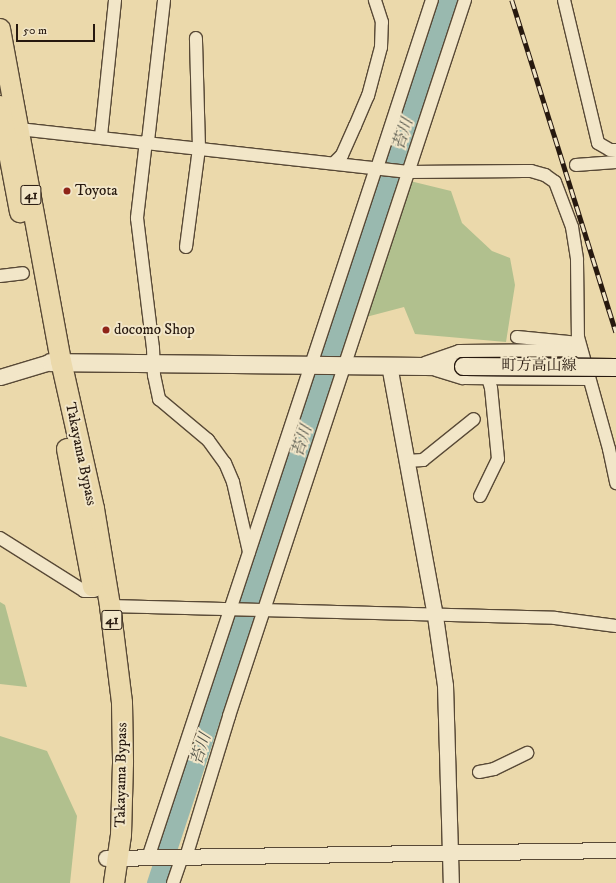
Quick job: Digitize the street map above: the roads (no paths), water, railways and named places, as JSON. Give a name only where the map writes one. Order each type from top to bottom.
[{"type":"highway","name":"Takayama Bypass","points":[[0,29],[6,119],[56,362],[94,591],[109,717],[112,858],[114,883]]},
{"type":"highway","name":"Takayama Bypass","points":[[56,362],[94,509],[110,606],[122,703],[123,763],[112,858],[102,883]]},
{"type":"main road","points":[[56,362],[344,364]]},
{"type":"main road","name":"町方高山線","points":[[344,364],[616,367]]},
{"type":"street","points":[[101,136],[115,0]]},
{"type":"street","points":[[164,0],[137,218],[153,348],[153,362],[159,399],[208,440],[230,473],[249,552]]},
{"type":"street","points":[[335,162],[342,155],[368,96],[382,47],[382,22],[376,0]]},
{"type":"street","points":[[150,857],[232,609],[249,552],[378,168],[432,0]]},
{"type":"street","points":[[174,883],[262,610],[465,0]]},
{"type":"street","points":[[564,0],[598,143],[610,150],[616,150]]},
{"type":"street","points":[[186,247],[199,148],[196,38]]},
{"type":"street","points":[[6,119],[101,136],[335,162],[407,172],[531,171],[545,175],[555,182],[568,212],[575,244],[580,347],[609,448],[616,483]]},
{"type":"street","points":[[576,165],[616,162]]},
{"type":"street","points":[[0,276],[23,273]]},
{"type":"street","points":[[517,336],[580,347]]},
{"type":"street","points":[[420,365],[459,351],[580,347]]},
{"type":"street","points":[[0,377],[56,362]]},
{"type":"street","points":[[389,365],[435,616],[444,685],[451,883]]},
{"type":"street","points":[[420,365],[464,378],[588,379]]},
{"type":"street","points":[[480,496],[498,459],[491,388],[488,378]]},
{"type":"street","points":[[406,461],[423,460],[474,419]]},
{"type":"street","points":[[0,538],[84,591],[94,591]]},
{"type":"street","points":[[110,606],[435,616],[555,618],[616,626]]},
{"type":"street","points":[[479,772],[494,769],[527,753]]},
{"type":"street","points":[[112,858],[616,850]]},
{"type":"waterway","name":"苔川","points":[[156,883],[447,0]]},
{"type":"railway","points":[[512,0],[616,332]]},
{"type":"place","name":"Toyota","points":[[67,191]]},
{"type":"place","name":"docomo Shop","points":[[106,330]]}]
